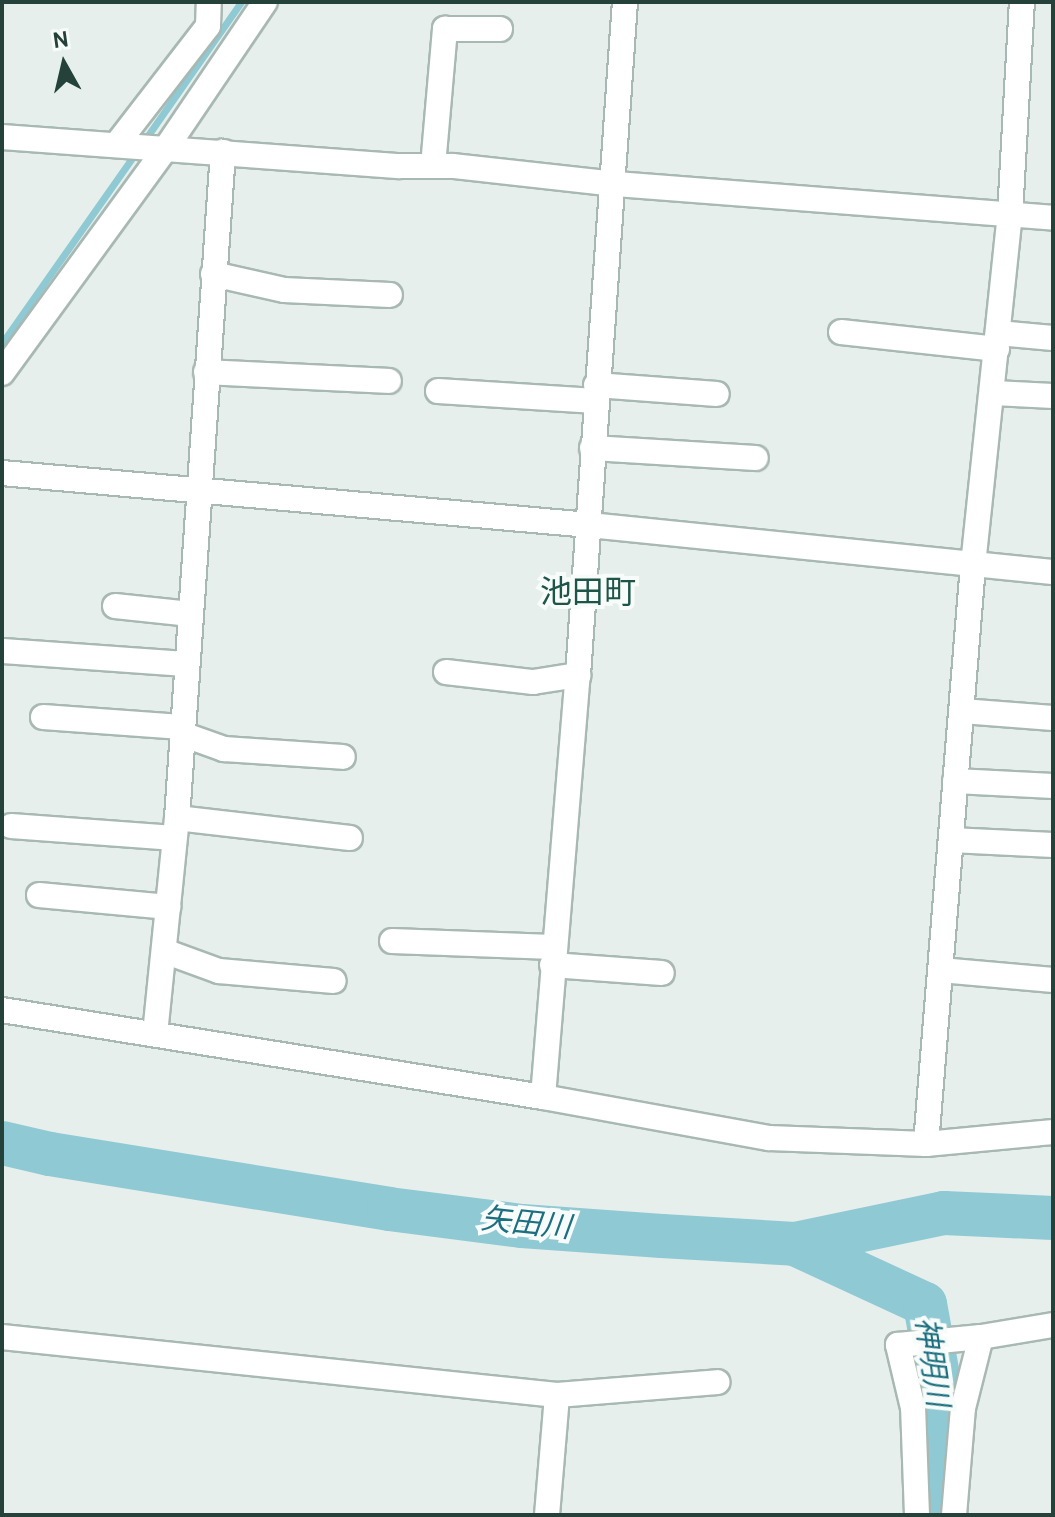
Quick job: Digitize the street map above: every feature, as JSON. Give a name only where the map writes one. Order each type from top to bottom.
[{"type":"street","points":[[122,144],[208,26],[209,2]]},
{"type":"street","points":[[2,373],[159,147],[265,2]]},
{"type":"street","points":[[543,1097],[552,956],[578,675],[596,393],[615,184],[625,2]]},
{"type":"street","points":[[926,1144],[973,565],[994,393],[1010,215],[1022,2]]},
{"type":"street","points":[[433,166],[445,29],[500,29]]},
{"type":"street","points":[[2,137],[433,166],[615,184],[1053,218]]},
{"type":"street","points":[[155,1034],[176,828],[223,152]]},
{"type":"street","points":[[213,274],[284,290],[390,295]]},
{"type":"street","points":[[841,332],[998,341],[1053,338]]},
{"type":"street","points":[[206,372],[389,381]]},
{"type":"street","points":[[438,391],[717,394]]},
{"type":"street","points":[[994,393],[1053,396]]},
{"type":"street","points":[[592,448],[756,458]]},
{"type":"street","points":[[2,473],[589,525],[1053,572]]},
{"type":"street","points":[[115,606],[191,614]]},
{"type":"street","points":[[3,651],[186,664]]},
{"type":"street","points":[[446,672],[533,682],[578,675]]},
{"type":"street","points":[[962,711],[1053,718]]},
{"type":"street","points":[[43,717],[182,730],[224,749],[343,757]]},
{"type":"street","points":[[955,781],[1053,786]]},
{"type":"street","points":[[11,826],[176,828],[350,838]]},
{"type":"street","points":[[951,840],[1053,845]]},
{"type":"street","points":[[39,895],[168,907]]},
{"type":"street","points":[[392,941],[552,956],[662,973]]},
{"type":"street","points":[[164,951],[219,971],[334,981]]},
{"type":"street","points":[[941,970],[1053,980]]},
{"type":"street","points":[[2,1010],[543,1097],[769,1138],[926,1144],[1053,1132]]},
{"type":"street","points":[[917,1515],[913,1408],[898,1345],[981,1337],[1053,1325]]},
{"type":"street","points":[[2,1337],[557,1395],[717,1382]]},
{"type":"street","points":[[954,1515],[963,1408],[981,1337]]},
{"type":"street","points":[[547,1515],[557,1395]]},
{"type":"waterway","points":[[144,141],[241,2]]},
{"type":"waterway","points":[[2,343],[137,151]]},
{"type":"waterway","name":"矢田川","points":[[2,1143],[50,1154],[389,1209],[522,1226],[662,1236],[795,1244],[944,1213],[1053,1218]]},
{"type":"waterway","name":"神明川","points":[[795,1244],[925,1304],[942,1398],[935,1515]]},
{"type":"district","name":"池田町","points":[[588,592]]}]
